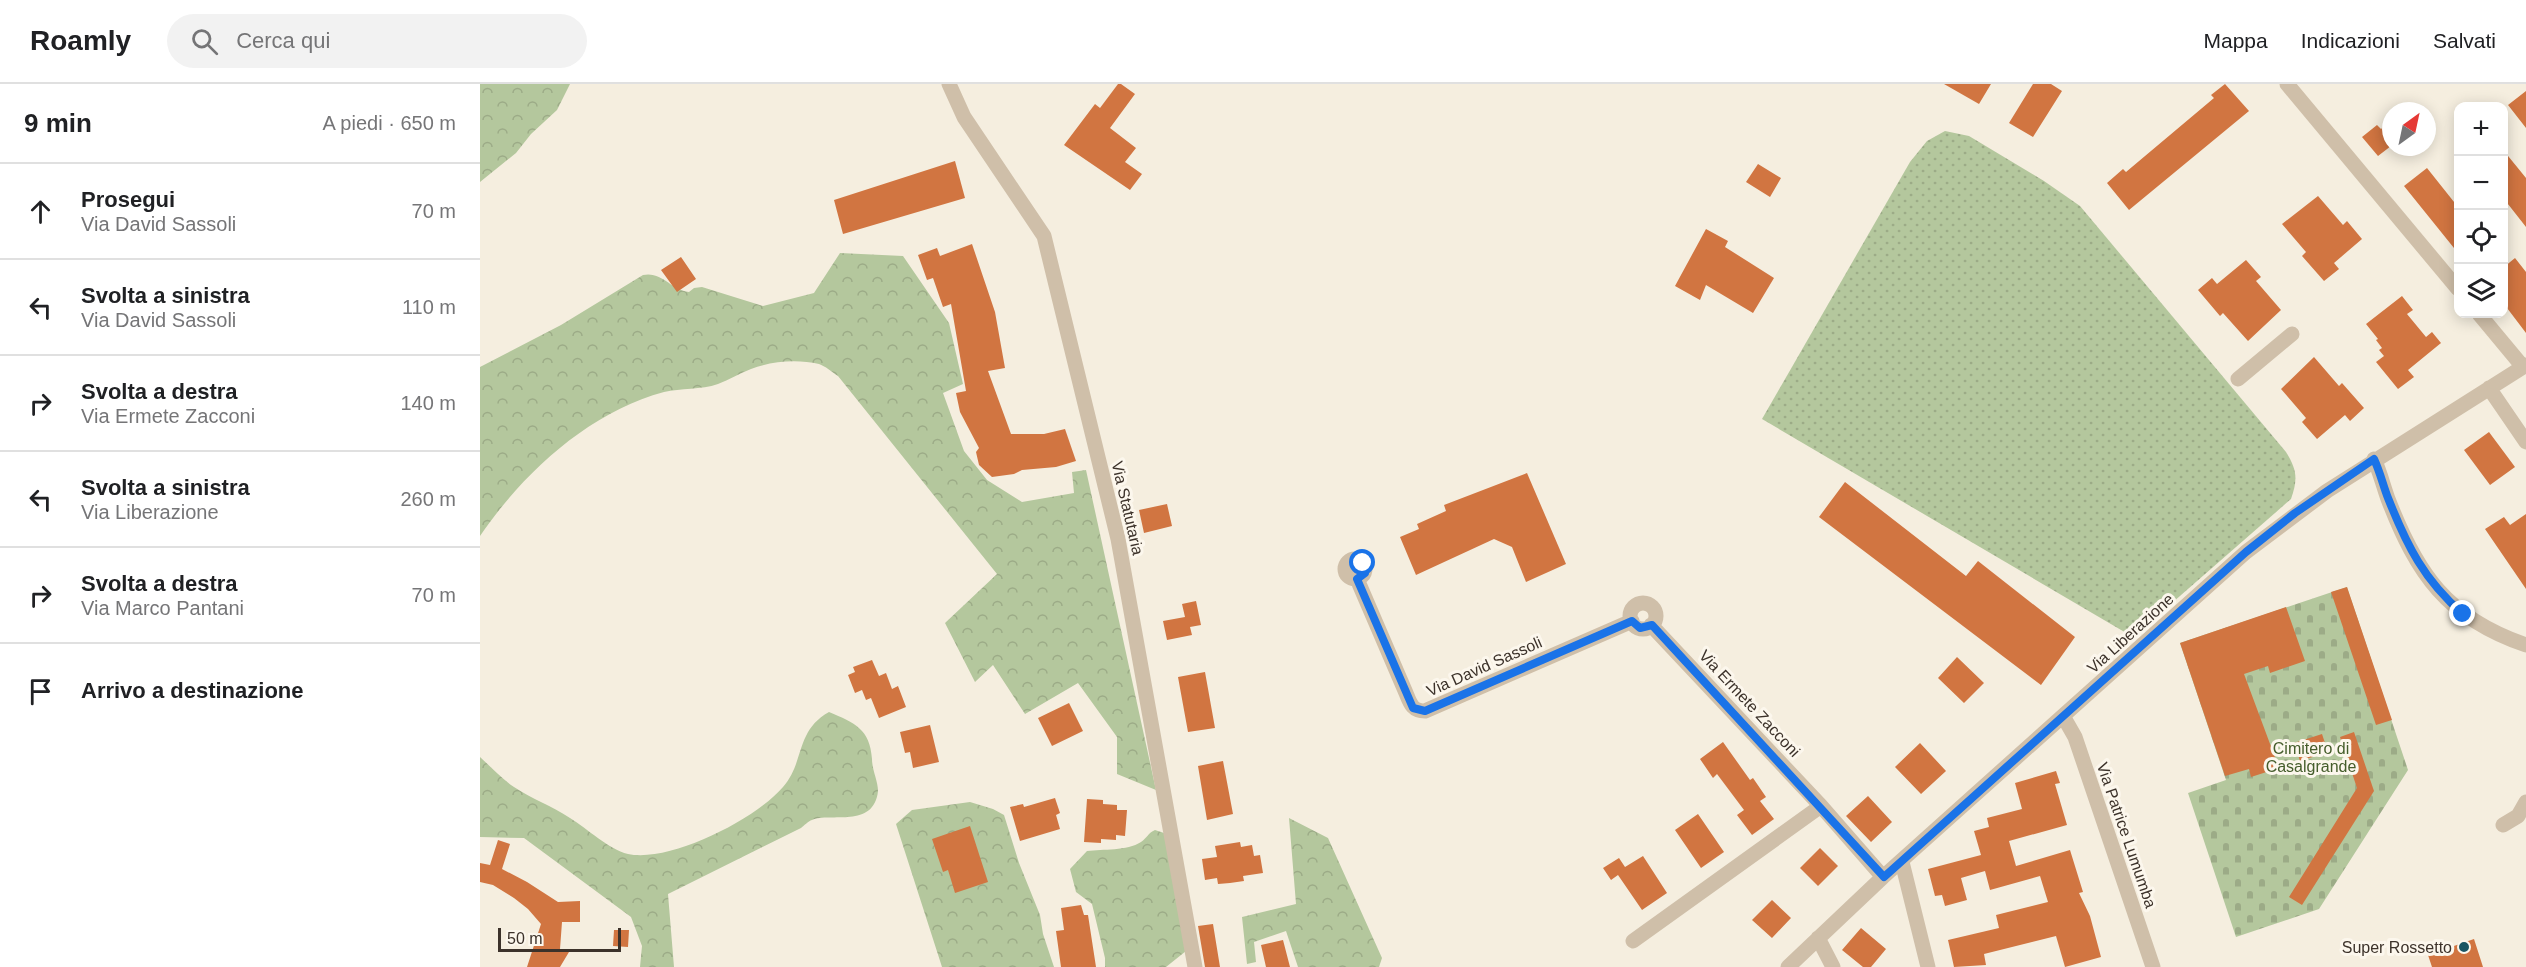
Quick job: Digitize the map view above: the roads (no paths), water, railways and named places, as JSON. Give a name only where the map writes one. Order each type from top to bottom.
[{"type":"street","name":"Via Statutaria","points":[[949,84],[964,117],[1044,236],[1118,538],[1191,965]]},
{"type":"street","points":[[2287,84],[2454,284]]},
{"type":"street","points":[[2483,318],[2525,366]]},
{"type":"street","points":[[2238,379],[2292,334]]},
{"type":"street","name":"Via Liberazione","points":[[1788,967],[1884,877],[2246,552],[2295,513],[2374,459],[2525,366]]},
{"type":"street","points":[[2489,388],[2526,442]]},
{"type":"street","points":[[2374,459],[2412,556],[2425,576],[2463,614],[2497,633],[2526,645]]},
{"type":"street","name":"Via David Sassoli","points":[[1357,579],[1413,708],[1419,711],[1425,711],[1632,621]]},
{"type":"street","points":[[1644,603],[1654,610],[1655,618],[1652,625],[1640,628],[1632,621],[1630,615],[1633,608],[1644,603]]},
{"type":"street","name":"Via Ermete Zacconi","points":[[1652,625],[1884,877]]},
{"type":"street","name":"Via Patrice Lumumba","points":[[2063,716],[2075,737],[2153,967]]},
{"type":"street","points":[[2503,825],[2518,816],[2526,802]]},
{"type":"street","points":[[1633,942],[1821,806]]},
{"type":"street","points":[[1902,862],[1928,967]]},
{"type":"street","points":[[1818,938],[1833,967]]},
{"type":"place","name":"Super Rossetto","points":[[2464,947]]},
{"type":"park label","name":"Cimitero di Casalgrande","points":[[2311,757]]}]
